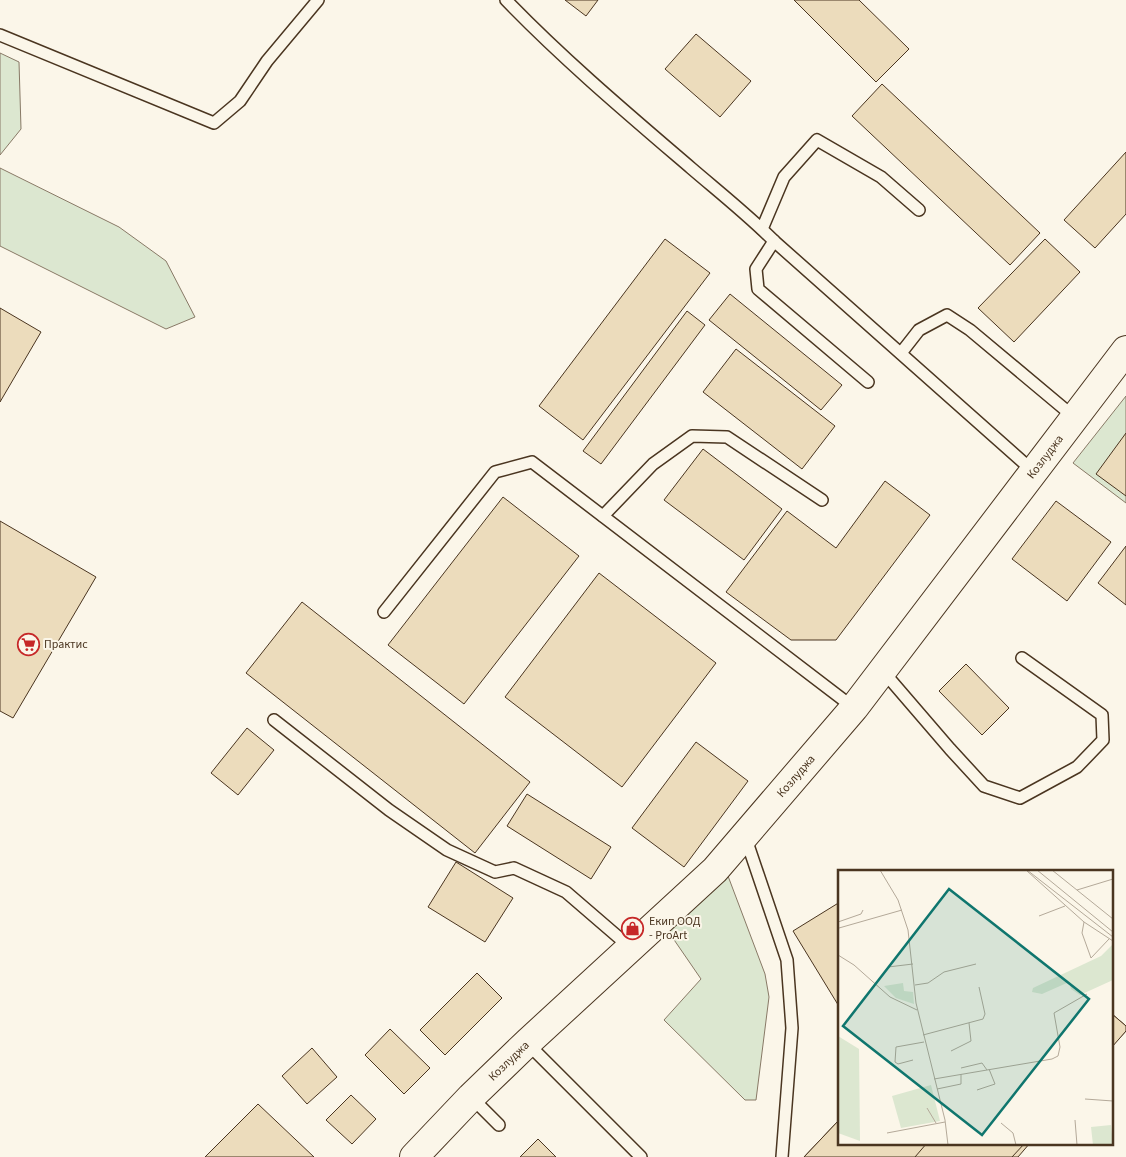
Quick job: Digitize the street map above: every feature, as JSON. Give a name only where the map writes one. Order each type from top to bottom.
[{"type":"main road","name":"Козлуджа","points":[[414,1157],[471,1097],[715,870],[854,708],[1126,350]]},
{"type":"lane","points":[[0,35],[214,123],[240,101],[268,61],[318,0]]},
{"type":"lane","points":[[506,0],[577,69],[762,228],[774,241],[1033,471]]},
{"type":"lane","points":[[762,228],[784,177],[818,140],[881,177],[919,210]]},
{"type":"lane","points":[[774,241],[756,269],[758,289],[868,382]]},
{"type":"lane","points":[[902,353],[919,330],[947,315],[970,330],[1074,418]]},
{"type":"lane","points":[[603,516],[653,464],[692,436],[726,437],[822,500]]},
{"type":"lane","points":[[384,612],[496,472],[532,462],[854,708]]},
{"type":"lane","points":[[882,670],[984,786],[1020,798],[1077,767],[1103,740],[1102,715],[1022,658]]},
{"type":"lane","points":[[274,720],[389,810],[447,850],[495,872],[514,868],[566,892],[631,948]]},
{"type":"lane","points":[[744,836],[787,960],[792,1028],[782,1157]]},
{"type":"lane","points":[[527,1044],[641,1156]]},
{"type":"lane","points":[[471,1097],[499,1125]]},
{"type":"green space","points":[[0,53],[19,62],[21,129],[0,155]]},
{"type":"green space","points":[[0,168],[119,227],[166,261],[195,317],[166,329],[0,246]]},
{"type":"green space","points":[[1126,396],[1126,503],[1073,463]]},
{"type":"green space","points":[[728,876],[765,974],[769,997],[756,1100],[745,1100],[664,1020],[701,979],[668,931]]},
{"type":"building","points":[[565,0],[598,0],[586,16]]},
{"type":"building","points":[[794,0],[859,0],[909,49],[876,82]]},
{"type":"building","points":[[696,34],[751,81],[720,117],[665,69]]},
{"type":"building","points":[[882,84],[1040,233],[1010,265],[852,116]]},
{"type":"building","points":[[1126,152],[1126,214],[1095,248],[1064,220]]},
{"type":"building","points":[[665,239],[710,273],[583,440],[539,406]]},
{"type":"building","points":[[1045,239],[1080,272],[1014,342],[978,308]]},
{"type":"building","points":[[730,294],[842,385],[821,410],[709,320]]},
{"type":"building","points":[[0,308],[41,332],[0,402]]},
{"type":"building","points":[[687,311],[705,325],[601,464],[583,451]]},
{"type":"building","points":[[736,349],[835,426],[802,469],[703,392]]},
{"type":"building","points":[[1126,433],[1126,496],[1096,474]]},
{"type":"building","points":[[703,449],[782,509],[744,560],[664,500]]},
{"type":"building","points":[[885,481],[930,515],[836,640],[791,640],[726,592],[787,511],[836,548]]},
{"type":"building","points":[[503,497],[579,556],[464,704],[388,645]]},
{"type":"building","points":[[1056,501],[1111,542],[1067,601],[1012,559]]},
{"type":"building","name":"Практис","points":[[0,521],[96,577],[13,718],[0,711]]},
{"type":"building","points":[[1126,546],[1126,605],[1098,583]]},
{"type":"building","points":[[599,573],[716,663],[622,787],[505,697]]},
{"type":"building","points":[[302,602],[530,782],[475,853],[246,673]]},
{"type":"building","points":[[966,664],[1009,708],[982,735],[939,691]]},
{"type":"building","points":[[247,728],[274,750],[238,795],[211,773]]},
{"type":"building","points":[[696,742],[748,781],[684,867],[632,828]]},
{"type":"building","points":[[527,794],[611,847],[591,879],[507,826]]},
{"type":"building","points":[[456,862],[513,898],[485,942],[428,907]]},
{"type":"building","points":[[838,903],[838,1005],[793,931]]},
{"type":"building","points":[[477,973],[502,998],[445,1055],[420,1030]]},
{"type":"building","points":[[1114,1016],[1126,1026],[1126,1031],[1114,1044]]},
{"type":"building","points":[[1114,1016],[1126,1026],[1126,1031],[1114,1045]]},
{"type":"building","points":[[390,1029],[430,1068],[404,1094],[365,1055]]},
{"type":"building","points":[[312,1048],[337,1077],[307,1104],[282,1076]]},
{"type":"building","points":[[351,1095],[376,1119],[352,1144],[326,1120]]},
{"type":"building","points":[[258,1104],[314,1157],[205,1157]]},
{"type":"building","points":[[838,1121],[838,1144],[919,1144],[908,1157],[804,1157]]},
{"type":"building","points":[[838,1121],[838,1144],[1029,1144],[1018,1157],[804,1157]]},
{"type":"building","points":[[538,1139],[556,1157],[520,1157]]},
{"type":"building","points":[[926,1144],[1024,1144],[1012,1157],[915,1157]]},
{"type":"place","name":"Практис","points":[[28,644]]},
{"type":"place","name":"Екип ООД - ProArt","points":[[633,928]]}]
